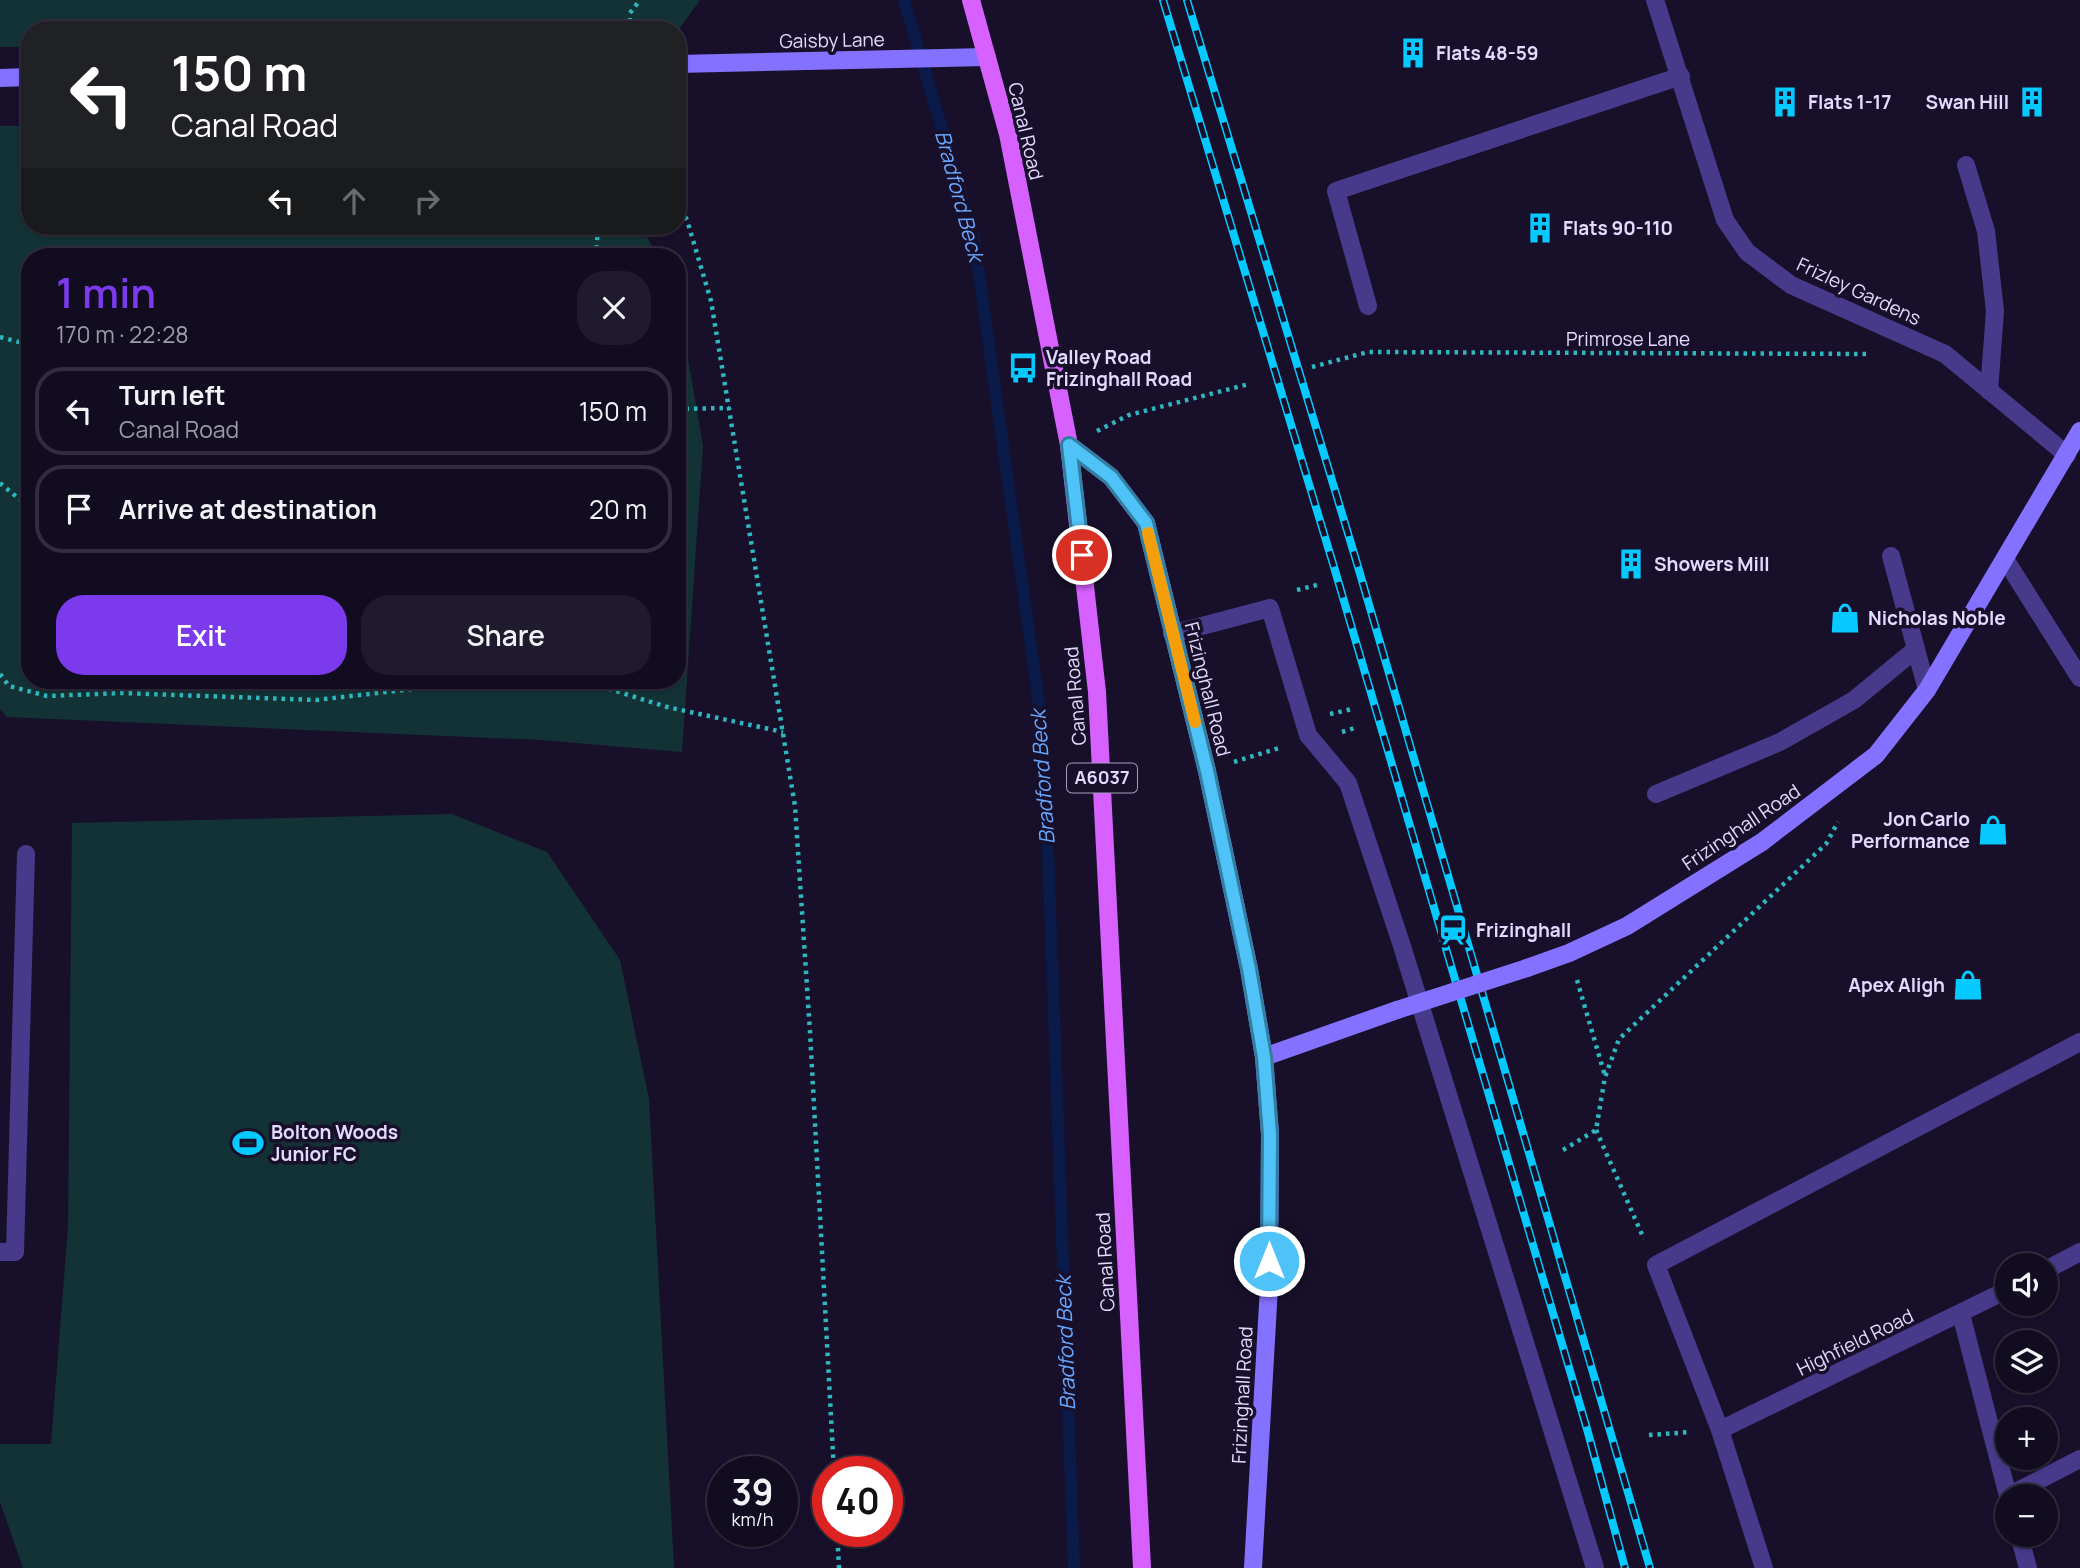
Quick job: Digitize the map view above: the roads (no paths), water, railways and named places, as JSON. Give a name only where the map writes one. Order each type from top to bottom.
[{"type":"main road","name":"Canal Road","points":[[971,0],[1008,134],[1069,445],[1097,692],[1142,1568]]},
{"type":"street","name":"Frizley Gardens","points":[[1655,0],[1725,220],[1747,253],[1791,285],[1945,354],[2067,455]]},
{"type":"street","name":"Gaisby Lane","points":[[686,64],[988,57]]},
{"type":"street","points":[[1368,306],[1336,191],[1681,76]]},
{"type":"street","points":[[0,78],[21,77]]},
{"type":"street","points":[[1966,165],[1986,231],[1995,311],[1989,391]]},
{"type":"street","name":"Frizinghall Road","points":[[1264,1057],[1569,953],[1627,926],[1762,842],[1876,755],[1927,690],[2080,431]]},
{"type":"street","name":"Frizinghall Road","points":[[1069,445],[1111,477],[1146,523],[1207,771],[1249,969],[1264,1057],[1270,1134],[1269,1287],[1253,1568]]},
{"type":"street","points":[[1891,556],[1927,690]]},
{"type":"street","points":[[2005,559],[2080,678]]},
{"type":"street","points":[[1172,634],[1270,608],[1308,735],[1348,783],[1503,1265],[1595,1568]]},
{"type":"street","points":[[1656,794],[1780,742],[1854,700],[1916,649]]},
{"type":"street","points":[[0,1252],[15,1252],[26,854]]},
{"type":"street","points":[[1764,1568],[1720,1430],[1656,1265],[2080,1042]]},
{"type":"street","points":[[2058,1264],[2080,1252]]},
{"type":"street","name":"Highfield Road","points":[[1720,1430],[1995,1296]]},
{"type":"street","points":[[1961,1314],[2005,1484]]},
{"type":"street","points":[[2031,1484],[2080,1459]]},
{"type":"street","points":[[2022,1547],[2028,1568]]},
{"type":"waterway","name":"Bradford Beck","points":[[904,0],[974,238],[1044,740],[1074,1568]]},
{"type":"railway","points":[[1163,0],[1334,567],[1587,1429],[1625,1568]]},
{"type":"railway","points":[[1187,0],[1356,560],[1650,1568]]},
{"type":"place","name":"Flats 48-59","points":[[1413,53]]},
{"type":"place","name":"Flats 1-17","points":[[1785,102]]},
{"type":"place","name":"Swan Hill","points":[[2032,102]]},
{"type":"place","name":"Flats 90-110","points":[[1540,228]]},
{"type":"place","name":"Valley Road Frizinghall Road","points":[[1023,368]]},
{"type":"place","name":"Showers Mill","points":[[1631,564]]},
{"type":"place","name":"Nicholas Noble","points":[[1845,618]]},
{"type":"place","name":"Jon Carlo Performance","points":[[1993,830]]},
{"type":"place","name":"Frizinghall","points":[[1453,930]]},
{"type":"place","name":"Apex Aligh","points":[[1968,985]]},
{"type":"place","name":"Bolton Woods Junior FC","points":[[248,1143]]}]
